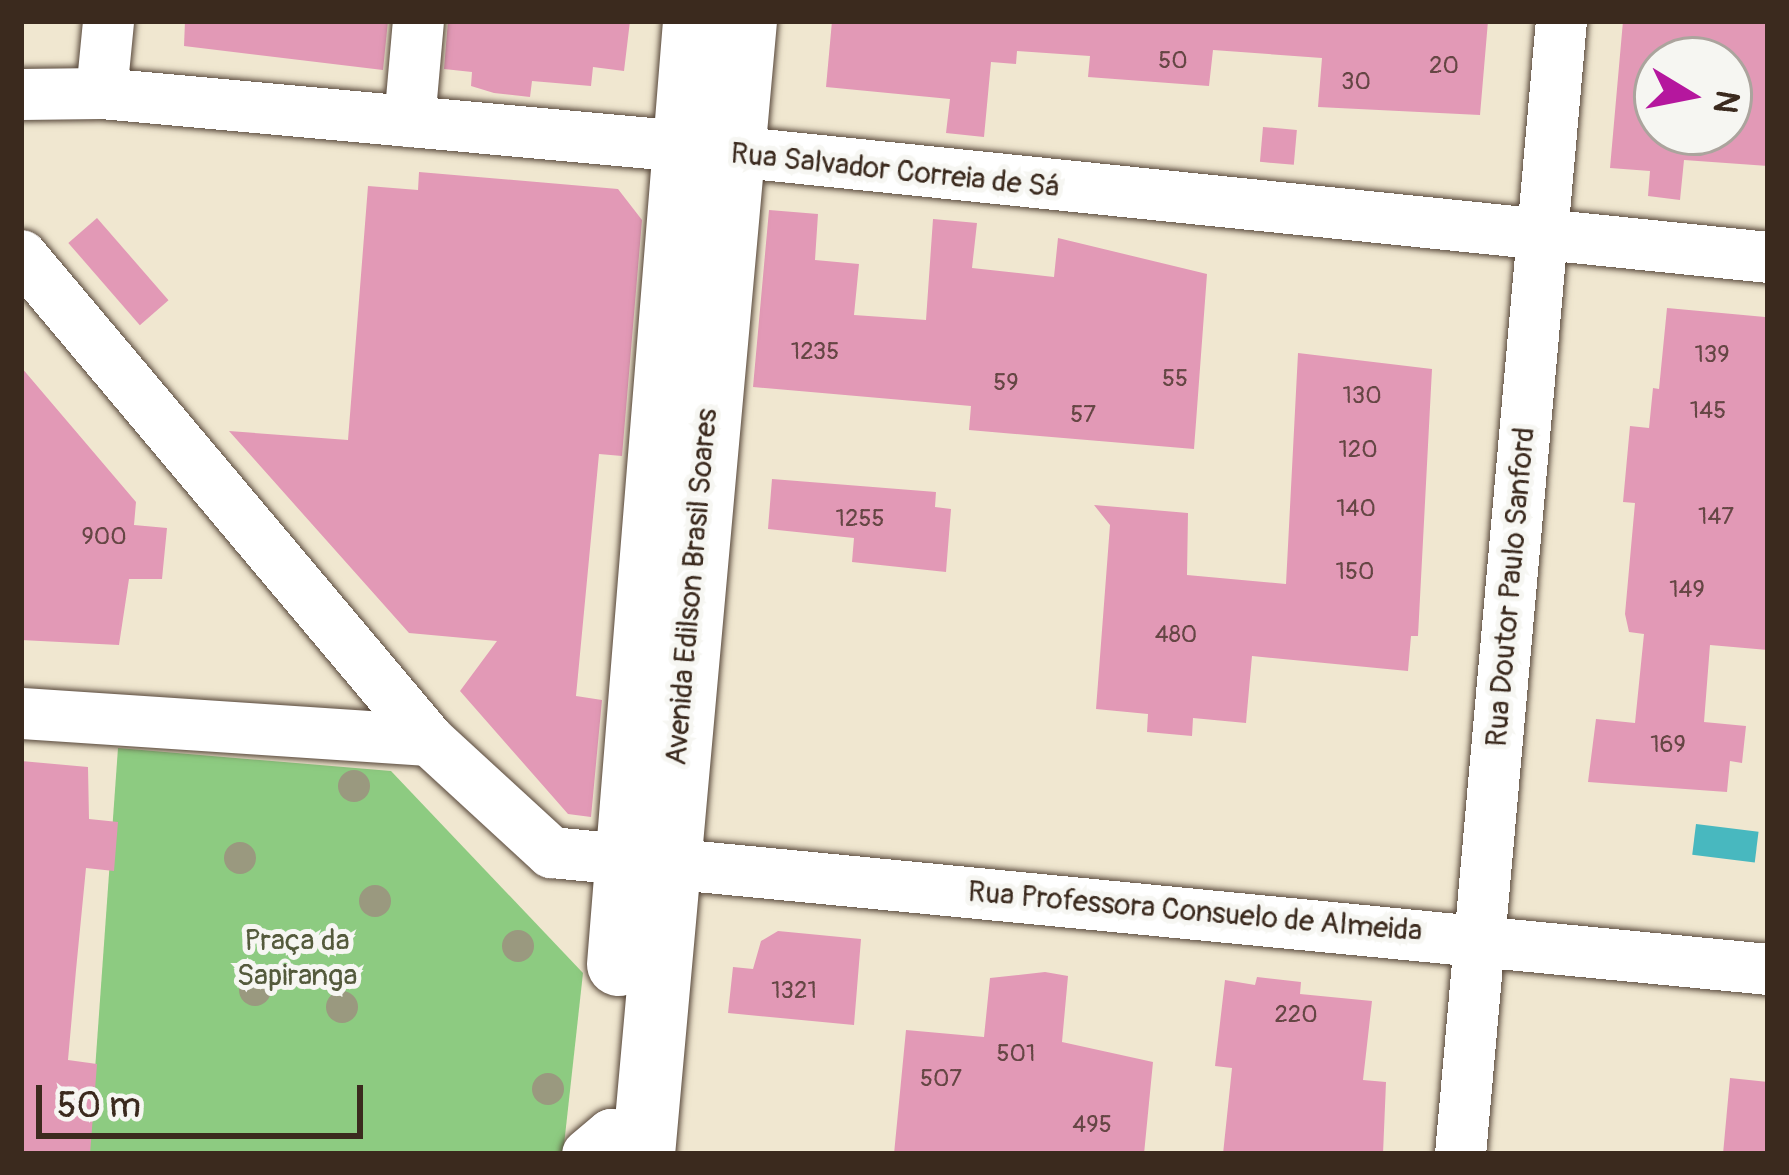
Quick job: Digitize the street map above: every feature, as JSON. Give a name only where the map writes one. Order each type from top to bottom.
[{"type":"main road","name":"Avenida Edilson Brasil Soares","points":[[694,21],[708,151]]},
{"type":"main road","name":"Avenida Edilson Brasil Soares","points":[[619,1146],[708,151],[745,21]]},
{"type":"street","points":[[101,93],[108,21]]},
{"type":"street","points":[[409,121],[418,21]]},
{"type":"street","name":"Rua Doutor Paulo Sanford","points":[[1460,1154],[1562,21]]},
{"type":"street","name":"Rua Salvador Correia de Sá","points":[[21,94],[101,93],[409,121],[1768,257]]},
{"type":"street","name":"Rua Professora Consuelo de Almeida","points":[[21,254],[429,740],[551,852],[1481,937],[1768,969]]},
{"type":"street","points":[[21,713],[429,740]]},
{"type":"green space","name":"Praça da Sapiranga","points":[[118,748],[391,771],[583,973],[563,1154],[89,1154]]},
{"type":"water","points":[[1696,824],[1759,832],[1755,862],[1692,855]]},
{"type":"building","points":[[185,21],[388,21],[383,70],[184,46]]},
{"type":"building","points":[[448,21],[630,21],[624,71],[593,67],[591,86],[532,81],[530,97],[494,93],[471,86],[472,72],[444,69]]},
{"type":"building","points":[[832,21],[1488,21],[1480,115],[1318,107],[1322,58],[1213,50],[1209,86],[1088,77],[1090,56],[1017,51],[1016,64],[991,62],[984,137],[946,133],[950,99],[826,87]]},
{"type":"building","points":[[1623,21],[1768,21],[1768,166],[1684,160],[1680,200],[1648,196],[1650,171],[1610,168]]},
{"type":"building","points":[[1263,127],[1297,130],[1294,165],[1260,162]]},
{"type":"building","points":[[419,172],[618,189],[642,220],[622,456],[599,454],[576,696],[602,700],[591,817],[568,814],[460,691],[497,641],[409,633],[229,431],[348,440],[368,186],[418,190]]},
{"type":"building","points":[[769,210],[818,214],[815,260],[859,264],[854,315],[926,320],[933,219],[977,223],[972,268],[1054,277],[1058,238],[1207,274],[1194,449],[969,430],[971,406],[753,387]]},
{"type":"building","points":[[97,218],[169,300],[140,325],[68,243]]},
{"type":"building","points":[[1667,308],[1765,317],[1768,650],[1710,645],[1704,722],[1746,726],[1742,763],[1730,761],[1727,792],[1588,782],[1596,719],[1635,723],[1644,634],[1629,632],[1625,614],[1635,503],[1623,502],[1630,426],[1649,428],[1653,388],[1659,389]]},
{"type":"building","points":[[1298,353],[1432,369],[1418,636],[1411,636],[1408,671],[1252,656],[1246,723],[1193,718],[1192,736],[1147,732],[1148,714],[1096,709],[1110,525],[1094,505],[1188,513],[1187,575],[1286,584]]},
{"type":"building","points":[[21,367],[136,502],[134,525],[167,528],[162,579],[129,579],[119,645],[21,640]]},
{"type":"building","points":[[772,479],[936,492],[935,507],[951,509],[946,572],[852,562],[854,538],[768,529]]},
{"type":"building","points":[[21,761],[88,767],[89,819],[118,822],[114,871],[86,868],[68,1060],[97,1064],[90,1154],[21,1154]]},
{"type":"building","points":[[778,931],[861,939],[854,1025],[728,1013],[733,967],[753,969],[761,941]]},
{"type":"building","points":[[1045,972],[1068,976],[1062,1042],[1153,1062],[1144,1154],[894,1154],[906,1030],[984,1037],[990,978]]},
{"type":"building","points":[[1257,977],[1301,982],[1300,994],[1372,1001],[1363,1080],[1386,1082],[1383,1154],[1223,1154],[1232,1068],[1215,1066],[1225,980],[1255,985]]},
{"type":"building","points":[[1730,1078],[1768,1082],[1768,1154],[1723,1154]]}]
